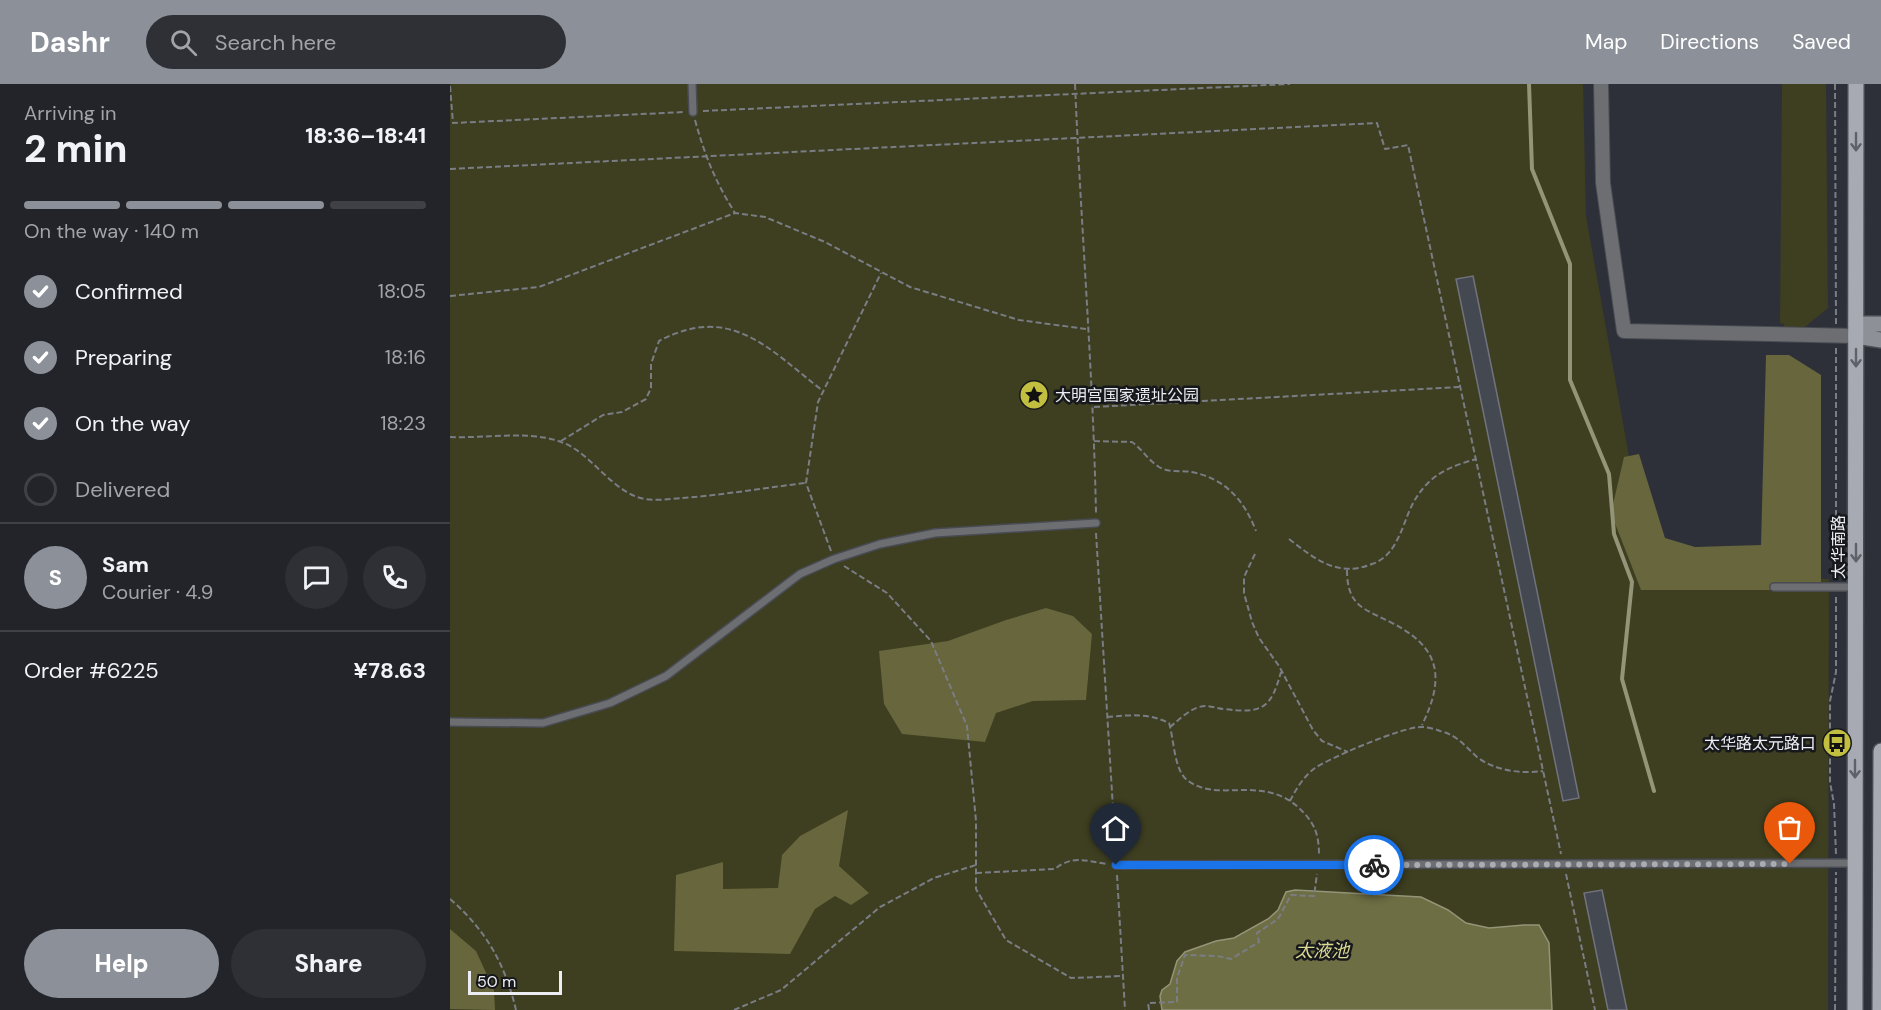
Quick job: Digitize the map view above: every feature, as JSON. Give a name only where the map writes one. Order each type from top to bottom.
[{"type":"main road","name":"太华南路","points":[[1855,1010],[1856,84]]},
{"type":"main road","points":[[1856,330],[1881,324]]},
{"type":"main road","points":[[1856,330],[1881,340]]},
{"type":"main road","points":[[1880,1010],[1881,751]]},
{"type":"street","points":[[1601,84],[1603,183],[1624,331],[1836,335],[1856,330]]},
{"type":"lane","points":[[692,84],[693,112]]},
{"type":"lane","points":[[450,722],[543,723],[610,703],[666,676],[751,609],[800,574],[834,559],[880,544],[935,532],[1096,523]]},
{"type":"lane","points":[[1774,587],[1856,587]]},
{"type":"lane","points":[[1116,865],[1855,863]]},
{"type":"path","points":[[1074,84],[1087,329],[1094,407],[1096,523],[1125,1010]]},
{"type":"path","points":[[450,86],[453,123],[1290,84]]},
{"type":"path","points":[[1835,84],[1836,672],[1830,701],[1830,782],[1834,804],[1836,863],[1835,1010]]},
{"type":"path","points":[[693,112],[704,156],[716,183],[735,213]]},
{"type":"path","points":[[450,169],[1377,123],[1384,149],[1408,145],[1595,1010]]},
{"type":"path","points":[[450,296],[539,287],[735,213],[765,217],[825,242],[910,287],[1019,320],[1087,329]]},
{"type":"path","points":[[881,273],[818,402],[806,483],[834,559],[887,593],[932,641],[967,726],[976,821],[976,889],[1006,940],[1071,978],[1123,976]]},
{"type":"path","points":[[561,441],[603,415],[622,412],[646,399],[651,388],[651,364],[659,341],[677,331],[699,326],[727,328],[757,340],[824,391]]},
{"type":"path","points":[[1094,407],[1460,387]]},
{"type":"path","points":[[450,437],[513,436],[561,441],[638,497],[663,499],[703,496],[806,483]]},
{"type":"path","points":[[1094,441],[1132,442],[1161,468],[1191,472],[1221,483],[1240,499],[1249,512],[1256,531]]},
{"type":"path","points":[[1289,539],[1322,562],[1347,570],[1378,562],[1395,544],[1412,504],[1429,482],[1460,464],[1476,459]]},
{"type":"path","points":[[1254,554],[1244,577],[1247,607],[1259,638],[1281,670],[1313,730],[1322,741],[1348,752]]},
{"type":"path","points":[[1347,570],[1347,584],[1356,602],[1365,611],[1409,633],[1422,645],[1433,663],[1436,677],[1434,694],[1431,707],[1421,727]]},
{"type":"path","points":[[1170,727],[1194,709],[1206,706],[1238,711],[1256,709],[1266,705],[1275,692],[1281,670]]},
{"type":"path","points":[[1107,717],[1144,715],[1169,723],[1176,760],[1186,779],[1196,785],[1215,789],[1264,790],[1290,801],[1310,820],[1319,836],[1319,865],[1314,896],[1291,895],[1278,919],[1257,933],[1259,942],[1231,959],[1217,956],[1185,956],[1177,978],[1177,1002],[1148,1003],[1149,1010]]},
{"type":"path","points":[[1290,801],[1298,786],[1313,769],[1389,735],[1421,727],[1442,731],[1459,738],[1479,759],[1511,772],[1527,774],[1544,771]]},
{"type":"path","points":[[976,873],[1055,868],[1062,863],[1082,859],[1116,865]]},
{"type":"path","points":[[734,1010],[781,990],[880,907],[934,878],[976,865]]},
{"type":"path","points":[[450,899],[469,915],[488,941],[509,980],[516,1010]]},
{"type":"shaded area","name":"大明宫国家遗址公园","points":[[450,84],[1583,84],[1586,216],[1650,574],[1829,579],[1828,1010],[450,1010]]},
{"type":"shaded area","points":[[1782,84],[1826,84],[1828,308],[1800,331],[1784,331],[1784,324],[1780,323]]},
{"type":"shaded area","points":[[1766,355],[1789,355],[1821,375],[1821,590],[1641,590],[1611,513],[1624,457],[1639,454],[1665,538],[1695,547],[1761,545]]},
{"type":"shaded area","points":[[1046,608],[1073,616],[1092,634],[1086,700],[1033,701],[996,713],[985,742],[902,734],[884,704],[879,651],[948,641]]},
{"type":"shaded area","points":[[848,810],[839,866],[869,893],[851,905],[835,896],[815,909],[790,954],[674,951],[676,875],[723,862],[723,889],[778,888],[782,855],[800,836]]},
{"type":"shaded area","points":[[450,929],[476,951],[494,990],[495,1010],[450,1009]]},
{"type":"water","name":"太液池","points":[[1295,890],[1421,897],[1448,910],[1466,923],[1489,928],[1539,925],[1549,943],[1552,1010],[1162,1010],[1160,996],[1162,990],[1170,984],[1177,961],[1185,952],[1216,941],[1234,938],[1268,919],[1278,910],[1286,892]]},
{"type":"building","points":[[1473,276],[1579,798],[1563,801],[1456,279]]},
{"type":"building","points":[[1602,890],[1627,1010],[1608,1010],[1584,893]]},
{"type":"waterway","points":[[1529,84],[1532,169],[1570,264],[1570,380],[1609,474],[1614,534],[1632,582],[1622,679],[1654,791]]},
{"type":"way so far","points":[[1374,865],[1790,864]]},
{"type":"place","name":"大明宫国家遗址公园","points":[[1034,395]]},
{"type":"place","name":"太华路太元路口","points":[[1837,743]]},
{"type":"route","points":[[1116,865],[1374,865]]}]
